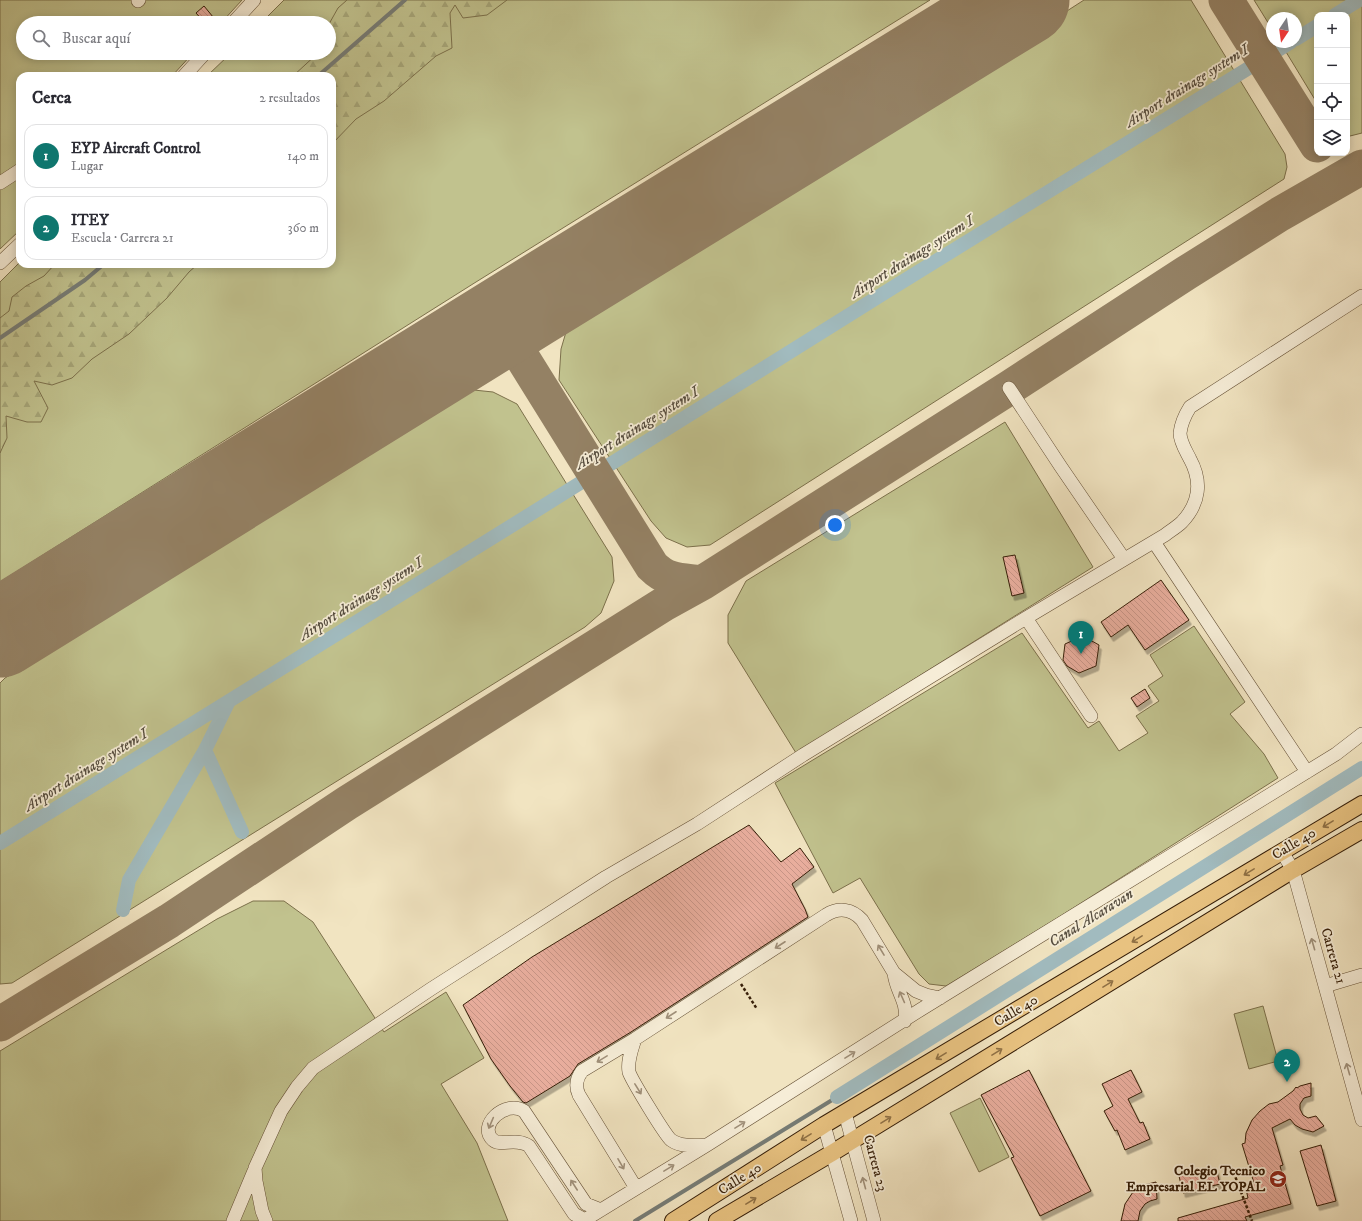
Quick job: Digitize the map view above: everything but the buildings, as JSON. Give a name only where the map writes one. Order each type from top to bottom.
[{"type":"main road","name":"Calle 40","points":[[673,1221],[845,1113],[1362,804]]},
{"type":"main road","name":"Calle 40","points":[[717,1221],[832,1153],[1292,870],[1362,830]]},
{"type":"street","points":[[239,16],[254,0]]},
{"type":"street","points":[[188,72],[199,60]]},
{"type":"street","points":[[0,183],[16,173]]},
{"type":"street","points":[[0,263],[16,248]]},
{"type":"street","points":[[233,1221],[280,1111],[313,1068],[329,1056],[606,877],[697,824],[803,755],[1026,618],[1154,542],[1182,522],[1192,508],[1198,495],[1198,479],[1180,434],[1184,416],[1190,407],[1362,296]]},
{"type":"street","points":[[1009,388],[1124,559]]},
{"type":"street","points":[[1154,542],[1307,772]]},
{"type":"street","points":[[1026,618],[1091,716]]},
{"type":"street","points":[[601,1210],[586,1204],[524,1111],[514,1107],[509,1107],[494,1116],[488,1132],[491,1139],[498,1143],[519,1141],[529,1146],[574,1214],[584,1220],[601,1210],[707,1145],[940,998],[1336,754],[1362,734]]},
{"type":"street","name":"Carrera 21","points":[[1282,852],[1292,870],[1362,1120]]},
{"type":"street","points":[[636,1188],[579,1095],[576,1089],[578,1076],[582,1071],[635,1039],[826,915],[840,910],[853,912],[862,920],[894,973],[916,992],[926,996],[940,998]]},
{"type":"street","points":[[894,973],[895,982],[906,1007],[905,1021]]},
{"type":"street","points":[[1325,986],[1362,975]]},
{"type":"street","points":[[635,1039],[629,1064],[632,1079],[664,1132],[671,1140],[676,1142],[691,1146],[707,1145]]},
{"type":"street","name":"Carrera 23","points":[[845,1113],[874,1221]]},
{"type":"street","points":[[824,1126],[851,1221]]},
{"type":"street","points":[[255,1168],[262,1211],[266,1221]]},
{"type":"path","points":[[734,974],[757,1009]]},
{"type":"path","points":[[1232,1168],[1252,1221]]},
{"type":"green space","points":[[0,0],[242,0],[227,16],[16,16],[16,60],[187,60],[176,72],[16,72],[16,234],[0,249]]},
{"type":"green space","points":[[284,0],[930,0],[476,282],[0,582],[0,282],[16,266],[16,268],[336,268],[336,72],[211,72],[224,60],[336,60],[336,16],[268,16]]},
{"type":"green space","points":[[347,0],[507,0],[487,15],[463,18],[455,5],[450,13],[452,48],[436,56],[384,101],[356,119],[336,140],[336,72],[297,72],[310,60],[336,60],[336,16],[334,16],[338,8]]},
{"type":"green space","points":[[1084,0],[1191,0],[1285,154],[1287,167],[1284,179],[710,545],[687,547],[666,538],[651,521],[559,380],[561,349],[566,332],[580,311],[946,89]]},
{"type":"green space","points":[[1254,0],[1362,0],[1362,133],[1350,136],[1350,12],[1314,12],[1314,98],[1284,48],[1302,48],[1302,12],[1266,12],[1266,19]]},
{"type":"green space","points":[[51,268],[194,268],[167,298],[129,334],[92,359],[72,378],[52,385],[34,381],[48,408],[41,422],[27,422],[6,416],[7,438],[0,453],[0,318],[9,311],[12,297],[26,286],[44,276]]},
{"type":"green space","points":[[464,389],[493,392],[517,404],[612,557],[614,581],[601,613],[585,627],[12,983],[0,984],[0,683],[5,678],[111,615],[438,403]]},
{"type":"green space","points":[[1005,422],[1093,567],[796,753],[728,643],[728,615],[746,581]]},
{"type":"green space","points":[[1194,626],[1245,702],[1230,714],[1264,754],[1278,778],[1059,917],[946,986],[929,984],[919,974],[860,878],[833,893],[775,783],[1022,633],[1088,728],[1099,721],[1119,751],[1148,733],[1136,716],[1159,701],[1148,686],[1163,676],[1150,655]]},
{"type":"green space","points":[[253,901],[284,901],[313,922],[384,1032],[446,992],[484,1058],[441,1084],[477,1143],[508,1221],[0,1221],[0,1051],[217,919]]},
{"type":"green space","points":[[1263,1006],[1278,1061],[1249,1069],[1234,1014]]},
{"type":"green space","points":[[980,1098],[1009,1157],[979,1172],[950,1113]]},
{"type":"waterway","points":[[323,72],[405,0]]},
{"type":"waterway","name":"Airport drainage system I","points":[[1340,12],[1359,0]]},
{"type":"waterway","name":"Airport drainage system I","points":[[1302,35],[1314,28]]},
{"type":"waterway","name":"Airport drainage system I","points":[[0,843],[897,285],[1281,48]]},
{"type":"waterway","points":[[0,338],[85,280],[99,268]]},
{"type":"waterway","points":[[229,701],[205,750],[242,832]]},
{"type":"waterway","points":[[123,910],[129,880],[205,750]]},
{"type":"waterway","name":"Canal Alcaravan","points":[[837,1097],[1362,768]]},
{"type":"waterway","points":[[635,1221],[837,1097]]},
{"type":"taxiway","points":[[1226,0],[1314,140]]},
{"type":"taxiway","points":[[0,1024],[169,921],[347,803],[664,604],[702,583],[1009,388],[1186,273],[1280,214],[1362,167]]},
{"type":"taxiway","points":[[529,305],[519,329],[518,347],[520,354],[652,566],[669,578],[702,583]]},
{"type":"taxiway","points":[[470,342],[485,340],[501,343],[520,354]]},
{"type":"runway","points":[[0,633],[1025,0]]},
{"type":"place","name":"EYP Aircraft Control","points":[[1081,654]]},
{"type":"place","name":"ITEY","points":[[1287,1082]]},
{"type":"place","name":"Colegio Tecnico Empresarial EL YOPAL","points":[[1278,1179]]}]
